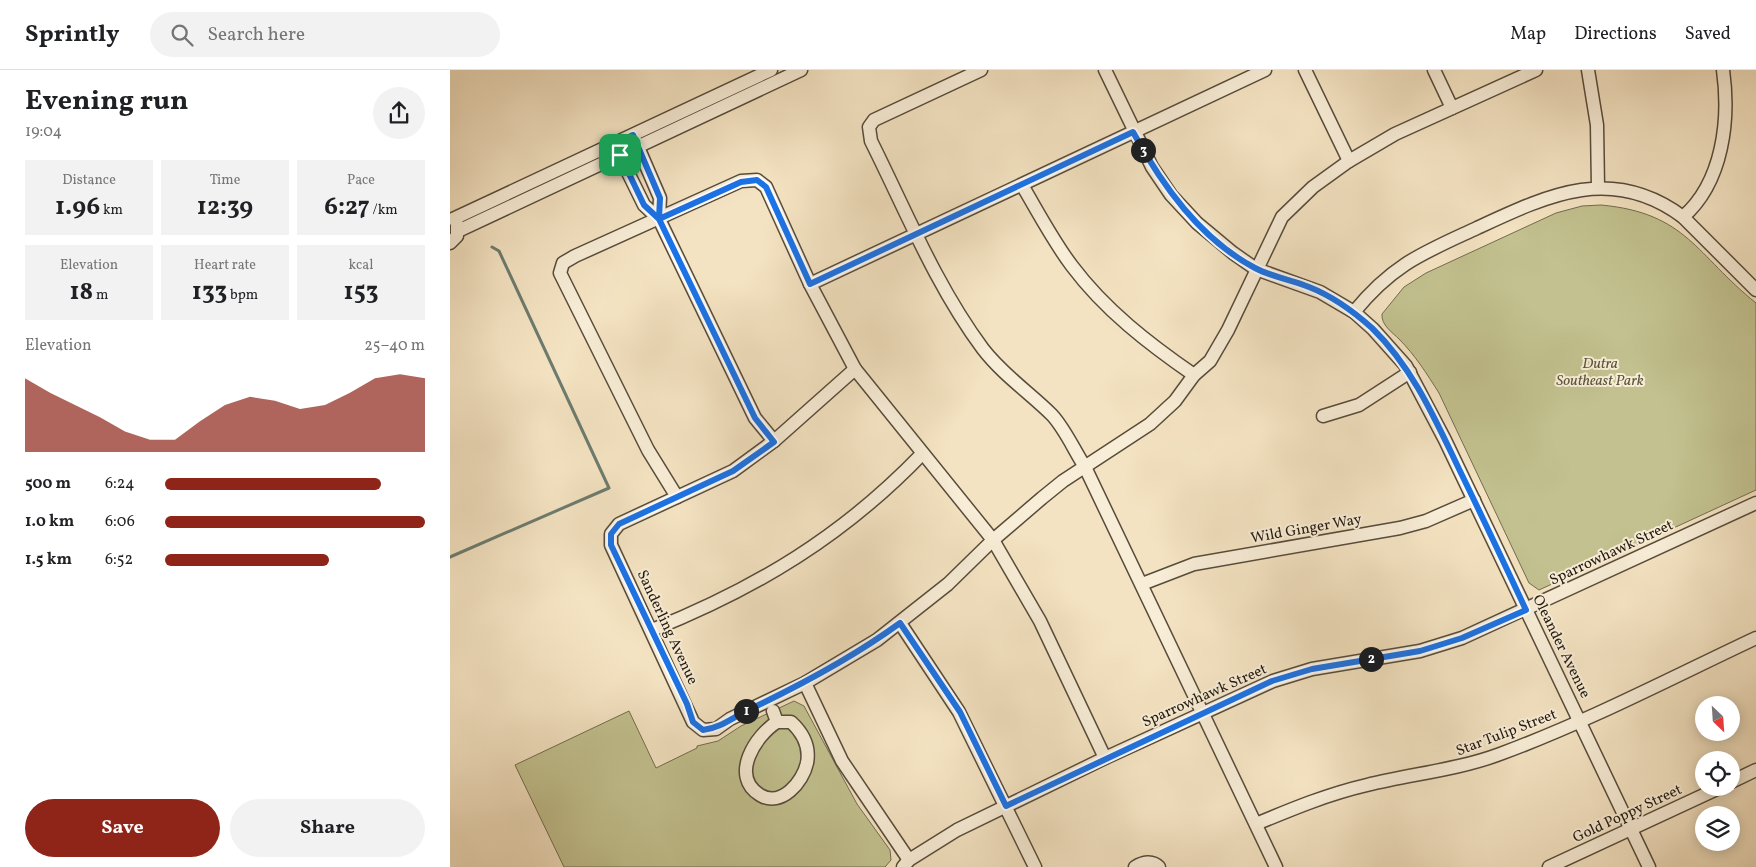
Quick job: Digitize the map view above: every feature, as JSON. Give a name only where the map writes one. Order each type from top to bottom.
[{"type":"street","points":[[660,130],[771,70]]},
{"type":"street","points":[[450,244],[455,240],[458,231],[457,224],[451,218],[801,70]]},
{"type":"street","points":[[981,70],[874,120],[868,127],[871,141],[915,234],[946,291],[984,350],[1016,384],[1053,416],[1085,467],[1276,867]]},
{"type":"street","name":"Oleander Avenue","points":[[1104,70],[1133,132],[1152,167],[1171,195],[1196,222],[1233,253],[1256,268],[1320,292],[1354,312],[1373,329],[1410,372],[1474,500],[1649,867]]},
{"type":"street","points":[[810,284],[1265,70]]},
{"type":"street","points":[[1305,70],[1349,161]]},
{"type":"street","points":[[1434,70],[1452,108]]},
{"type":"street","points":[[906,864],[842,761],[805,683],[854,655],[900,623],[948,584],[993,540],[1042,498],[1150,424],[1175,401],[1194,375],[1210,361],[1228,330],[1256,268],[1282,218],[1314,187],[1349,161],[1396,134],[1536,70]]},
{"type":"street","points":[[1588,70],[1597,125],[1598,188]]},
{"type":"street","points":[[1683,218],[1694,208],[1702,195],[1719,157],[1726,105],[1723,70]]},
{"type":"street","points":[[635,141],[660,198],[659,219]]},
{"type":"street","points":[[617,149],[644,205],[659,219],[755,418],[774,442]]},
{"type":"street","points":[[458,231],[617,149]]},
{"type":"street","points":[[855,369],[774,442],[733,471],[677,497],[648,450],[560,273],[563,264],[575,256],[741,182],[757,180],[766,187],[810,284],[855,369],[993,540],[1032,607],[1105,758]]},
{"type":"street","points":[[1022,185],[1050,233],[1079,273],[1116,314],[1156,349],[1194,375]]},
{"type":"street","points":[[1354,312],[1389,275],[1418,256],[1537,200],[1563,192],[1598,188],[1636,192],[1670,207],[1756,290]]},
{"type":"street","points":[[1323,416],[1359,405],[1410,372]]},
{"type":"street","points":[[652,630],[695,613],[778,570],[830,536],[899,477],[922,454]]},
{"type":"street","name":"Sanderling Avenue","points":[[677,497],[619,524],[611,534],[611,545],[693,722],[703,730],[716,729],[730,719],[805,683]]},
{"type":"street","name":"Wild Ginger Way","points":[[1142,584],[1194,564],[1400,528],[1426,521],[1474,500]]},
{"type":"street","name":"Sparrowhawk Street","points":[[906,864],[957,830],[1105,758],[1272,681],[1312,669],[1420,651],[1462,638],[1756,503]]},
{"type":"street","points":[[900,623],[960,712],[1035,867]]},
{"type":"street","name":"Star Tulip Street","points":[[1256,824],[1327,796],[1368,784],[1449,770],[1499,754],[1579,721],[1756,638]]},
{"type":"street","points":[[775,717],[807,728],[808,753],[804,774],[791,791],[777,798],[760,796],[749,784],[746,765],[751,748],[775,717]]},
{"type":"street","points":[[1740,778],[1756,770]]},
{"type":"street","name":"Gold Poppy Street","points":[[1549,867],[1701,796]]},
{"type":"street","points":[[1135,867],[1143,862],[1155,863],[1159,867]]},
{"type":"green space","name":"Dutra Southeast Park","points":[[1601,205],[1630,210],[1653,217],[1672,227],[1688,239],[1756,303],[1756,490],[1539,590],[1529,583],[1439,393],[1405,345],[1385,325],[1382,314],[1404,287],[1426,273],[1556,213],[1582,206]]},
{"type":"green space","points":[[794,701],[804,706],[857,804],[890,850],[891,860],[885,867],[564,867],[515,765],[629,711],[656,768],[697,748],[697,746],[718,741],[741,726]]},
{"type":"waterway","points":[[450,557],[609,488],[499,251],[492,247]]},
{"type":"route","points":[[620,155],[614,144],[633,135],[660,198],[659,219],[741,182],[757,180],[766,187],[810,284],[1133,132],[1152,167],[1171,195],[1196,222],[1233,253],[1256,268],[1320,292],[1354,312],[1373,329],[1406,366],[1422,393],[1526,610],[1462,638],[1420,651],[1312,669],[1272,681],[1006,806],[960,712],[900,623],[854,655],[805,683],[730,719],[716,729],[703,730],[693,722],[687,704],[611,545],[611,534],[619,524],[733,471],[774,442],[755,418],[659,219],[644,205],[620,155]]}]
